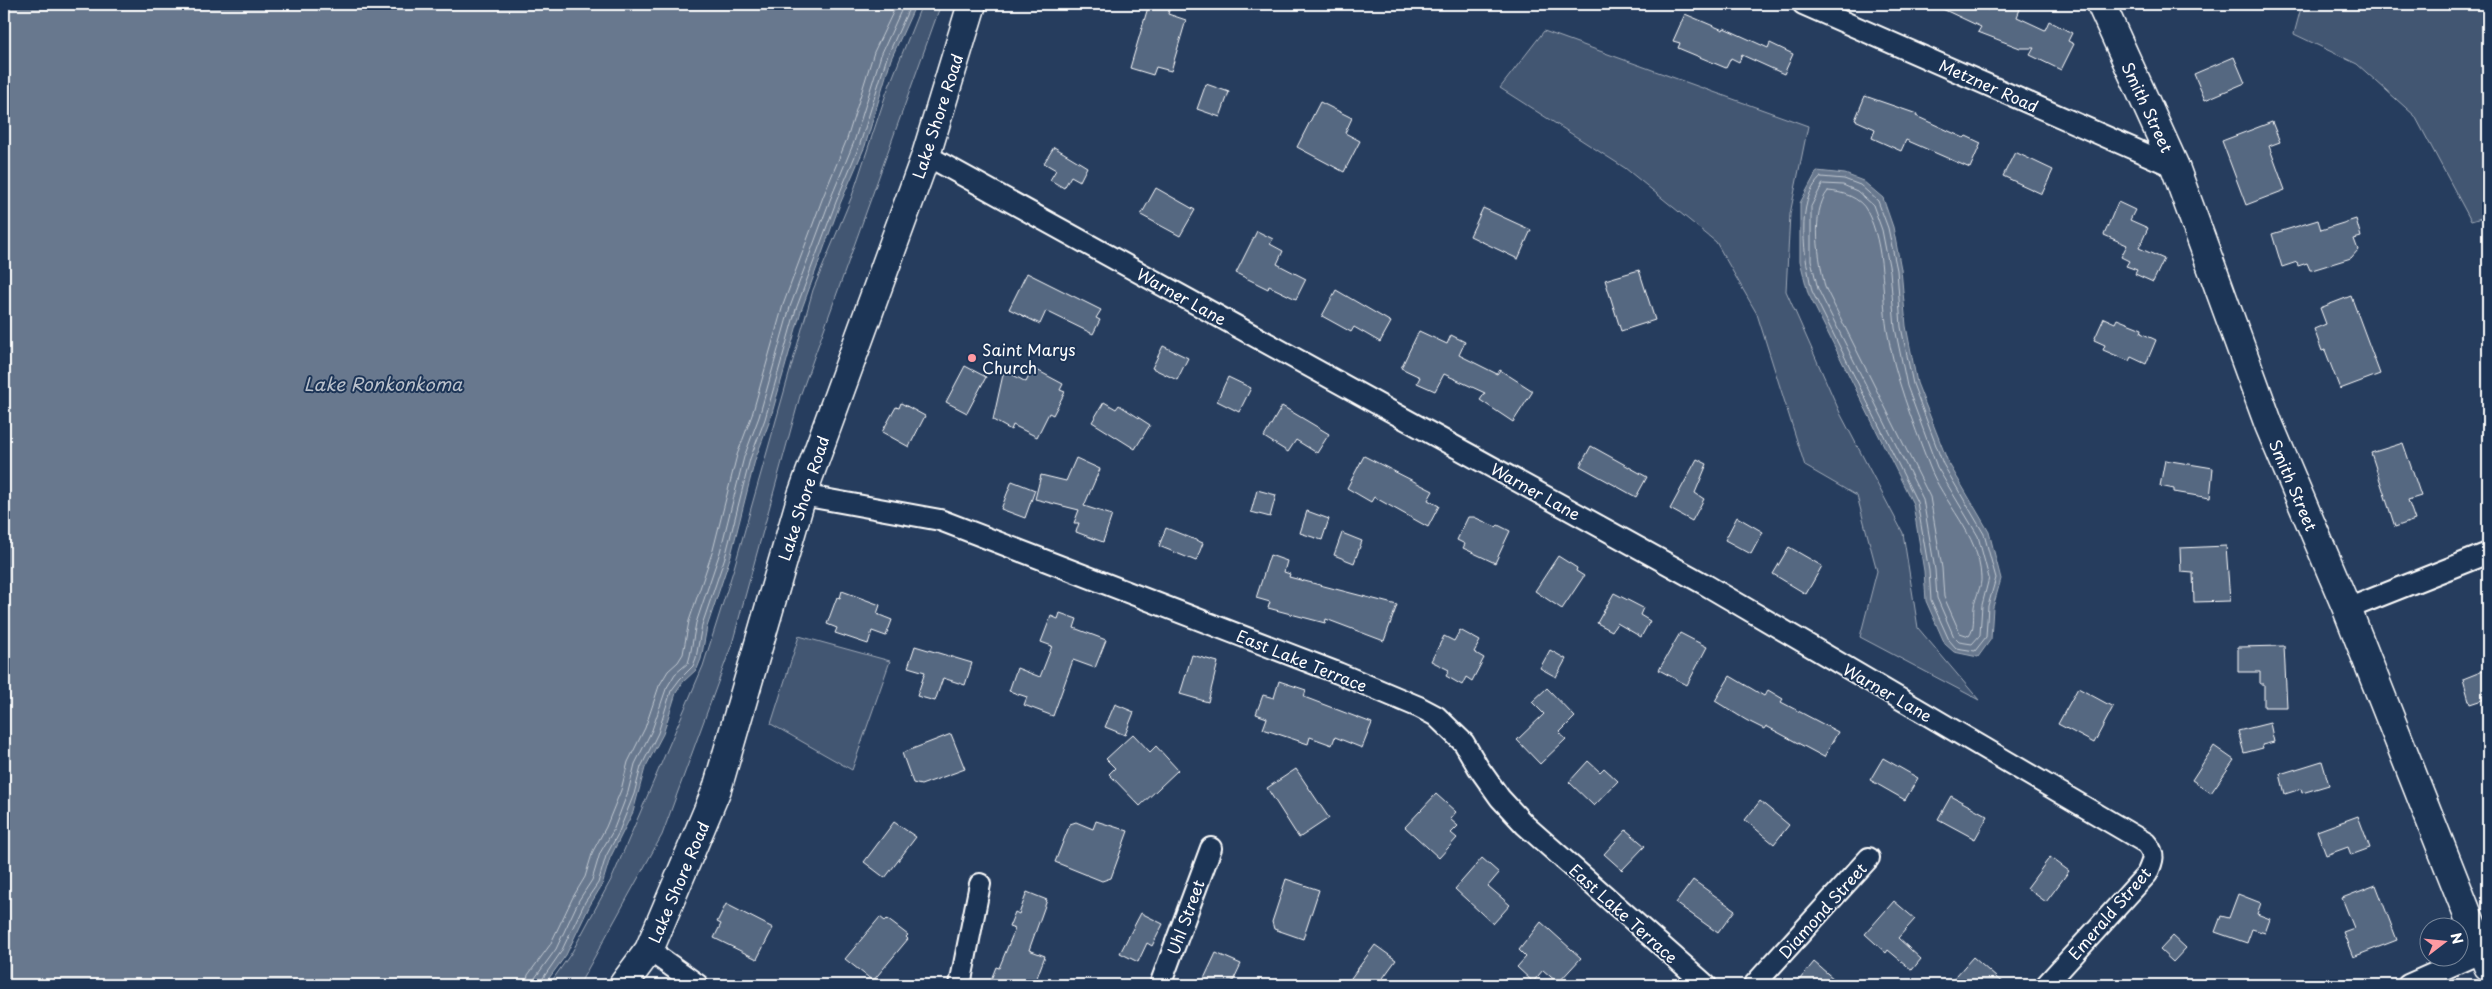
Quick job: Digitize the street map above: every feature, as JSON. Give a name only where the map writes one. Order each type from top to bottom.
[{"type":"main road","name":"Lake Shore Road","points":[[623,985],[649,950],[718,789],[802,495],[926,155],[972,4]]},
{"type":"main road","name":"Smith Street","points":[[2101,4],[2175,167],[2269,425],[2347,609],[2485,959]]},
{"type":"street","name":"Metzner Road","points":[[1803,4],[2175,167]]},
{"type":"street","name":"Warner Lane","points":[[926,155],[1706,584],[2140,839]]},
{"type":"street","name":"East Lake Terrace","points":[[802,495],[940,520],[1338,673],[1436,716],[1464,743],[1500,798],[1525,825],[1706,985]]},
{"type":"street","points":[[2347,609],[2488,553]]},
{"type":"street","name":"Emerald Street","points":[[2046,985],[2147,874],[2153,860],[2153,854],[2151,848],[2140,839]]},
{"type":"street","name":"Uhl Street","points":[[1160,985],[1211,848]]},
{"type":"street","name":"Diamond Street","points":[[1754,985],[1869,858]]},
{"type":"street","points":[[960,985],[980,884]]},
{"type":"street","points":[[649,950],[698,985]]},
{"type":"street","points":[[2408,985],[2485,959]]},
{"type":"shaded area","points":[[922,4],[941,4],[800,396],[732,644],[662,835],[579,985],[549,985],[572,952],[613,876],[703,666],[734,568],[813,290],[852,196],[886,94]]},
{"type":"shaded area","points":[[2302,4],[2488,4],[2488,216],[2471,221],[2415,116],[2357,64],[2294,34]]},
{"type":"shaded area","points":[[1544,31],[1808,126],[1790,214],[1786,291],[1841,415],[1903,533],[1918,628],[1979,700],[1860,637],[1877,571],[1857,496],[1805,466],[1757,314],[1716,242],[1625,168],[1500,88]]},
{"type":"shaded area","points":[[799,636],[890,661],[852,770],[771,724]]},
{"type":"water","name":"Lake Ronkonkoma","points":[[4,4],[916,4],[891,59],[865,146],[840,204],[801,311],[770,420],[755,460],[731,555],[707,627],[701,659],[697,669],[683,682],[676,693],[663,734],[645,768],[633,812],[610,858],[602,885],[590,905],[566,955],[544,985],[4,985]]},
{"type":"water","points":[[1817,171],[1845,174],[1863,181],[1883,198],[1893,227],[1901,269],[1906,326],[1917,383],[1948,462],[1989,532],[2001,579],[1993,607],[1991,639],[1978,657],[1954,652],[1945,644],[1926,601],[1924,571],[1913,504],[1808,293],[1800,261],[1800,203]]},
{"type":"building","points":[[1149,4],[1171,4],[1168,14],[1186,20],[1171,71],[1156,67],[1153,75],[1130,68]]},
{"type":"building","points":[[1932,4],[1973,4],[1988,10],[1990,4],[2022,4],[2017,17],[2045,30],[2049,21],[2072,33],[2068,41],[2074,44],[2061,70],[2030,55],[2034,48],[2020,48],[1978,32],[1981,27]]},
{"type":"building","points":[[1685,14],[1723,30],[1724,28],[1768,48],[1770,43],[1793,54],[1784,74],[1742,55],[1739,62],[1731,58],[1726,68],[1678,48],[1680,43],[1673,41]]},
{"type":"building","points":[[2234,57],[2245,83],[2205,100],[2194,74]]},
{"type":"building","points":[[1206,84],[1229,92],[1220,117],[1197,109]]},
{"type":"building","points":[[1865,96],[1917,114],[1916,116],[1964,138],[1966,136],[1981,143],[1970,168],[1906,140],[1901,151],[1872,138],[1875,129],[1855,120]]},
{"type":"building","points":[[1320,102],[1352,118],[1345,133],[1360,141],[1344,172],[1297,147]]},
{"type":"building","points":[[2272,122],[2280,142],[2269,146],[2285,190],[2246,205],[2222,141]]},
{"type":"building","points":[[1054,147],[1087,167],[1080,181],[1071,176],[1064,188],[1050,180],[1056,170],[1044,163]]},
{"type":"building","points":[[2015,152],[2053,170],[2042,194],[2003,176]]},
{"type":"building","points":[[1156,188],[1195,210],[1180,236],[1141,215]]},
{"type":"building","points":[[2118,202],[2135,210],[2130,220],[2148,228],[2139,248],[2164,259],[2153,282],[2135,274],[2137,270],[2126,266],[2129,261],[2121,257],[2127,245],[2104,235]]},
{"type":"building","points":[[1483,208],[1531,230],[1518,259],[1470,236]]},
{"type":"building","points":[[2356,219],[2361,237],[2354,239],[2358,250],[2351,258],[2312,270],[2310,270],[2307,263],[2298,266],[2297,262],[2282,267],[2272,234],[2318,220],[2321,230]]},
{"type":"building","points":[[1257,231],[1273,239],[1270,244],[1283,251],[1277,264],[1306,279],[1296,299],[1269,286],[1268,289],[1236,273]]},
{"type":"building","points":[[1639,270],[1655,320],[1621,331],[1605,280]]},
{"type":"building","points":[[1027,273],[1101,310],[1096,318],[1100,320],[1093,334],[1046,311],[1040,324],[1009,309]]},
{"type":"building","points":[[1336,290],[1391,322],[1380,342],[1354,327],[1351,332],[1322,316]]},
{"type":"building","points":[[2351,296],[2380,374],[2340,389],[2325,350],[2322,351],[2314,329],[2326,324],[2320,308]]},
{"type":"building","points":[[2104,318],[2115,323],[2117,319],[2142,329],[2141,333],[2156,340],[2146,364],[2131,357],[2129,361],[2103,350],[2105,345],[2094,340]]},
{"type":"building","points":[[1419,331],[1447,344],[1451,335],[1465,342],[1459,355],[1497,374],[1500,370],[1533,391],[1513,422],[1480,400],[1485,393],[1444,374],[1435,391],[1417,383],[1420,377],[1401,368]]},
{"type":"building","points":[[1163,346],[1188,358],[1177,380],[1152,368]]},
{"type":"building","points":[[965,366],[986,377],[967,413],[946,402]]},
{"type":"building","points":[[1033,368],[1063,384],[1060,390],[1065,392],[1053,415],[1049,413],[1037,437],[1013,425],[1011,430],[993,420],[1004,370],[1026,382]]},
{"type":"building","points":[[1228,377],[1251,388],[1239,412],[1217,401]]},
{"type":"building","points":[[1104,402],[1116,409],[1119,405],[1150,425],[1135,449],[1092,422]]},
{"type":"building","points":[[901,403],[925,416],[909,447],[882,432],[896,407],[899,408]]},
{"type":"building","points":[[1282,406],[1329,434],[1317,453],[1296,440],[1288,452],[1264,437]]},
{"type":"building","points":[[2403,443],[2421,496],[2408,500],[2415,520],[2395,527],[2371,453]]},
{"type":"building","points":[[1591,446],[1647,477],[1636,497],[1580,466]]},
{"type":"building","points":[[1364,456],[1433,491],[1428,500],[1439,506],[1428,527],[1374,497],[1371,502],[1347,488]]},
{"type":"building","points":[[1076,458],[1100,469],[1084,506],[1112,515],[1103,542],[1076,532],[1079,523],[1074,523],[1079,510],[1035,499],[1041,475],[1066,481]]},
{"type":"building","points":[[1697,459],[1707,464],[1695,493],[1704,499],[1692,521],[1670,509]]},
{"type":"building","points":[[2165,460],[2213,468],[2210,498],[2174,492],[2174,489],[2160,486]]},
{"type":"building","points":[[1012,481],[1035,490],[1025,518],[1001,509]]},
{"type":"building","points":[[1257,490],[1276,495],[1270,517],[1251,512]]},
{"type":"building","points":[[1307,511],[1329,519],[1322,540],[1300,533]]},
{"type":"building","points":[[1468,517],[1474,517],[1496,527],[1498,525],[1510,531],[1495,563],[1463,548],[1465,544],[1457,540]]},
{"type":"building","points":[[1737,517],[1763,532],[1751,554],[1725,540]]},
{"type":"building","points":[[1166,528],[1203,543],[1196,561],[1159,546]]},
{"type":"building","points":[[1342,533],[1362,541],[1354,563],[1334,555]]},
{"type":"building","points":[[2226,546],[2230,601],[2194,602],[2193,573],[2181,572],[2180,548]]},
{"type":"building","points":[[1789,547],[1822,566],[1806,594],[1773,574]]},
{"type":"building","points":[[1270,555],[1287,561],[1284,572],[1290,574],[1289,577],[1397,605],[1384,641],[1326,619],[1325,623],[1268,608],[1270,602],[1256,598]]},
{"type":"building","points":[[1558,556],[1577,568],[1576,571],[1584,576],[1562,609],[1535,591]]},
{"type":"building","points":[[842,591],[880,605],[877,614],[892,620],[886,636],[872,631],[868,644],[835,633],[837,628],[827,624],[837,597],[840,598]]},
{"type":"building","points":[[1614,593],[1643,608],[1640,615],[1650,621],[1641,637],[1617,623],[1612,631],[1597,623]]},
{"type":"building","points":[[1060,613],[1077,619],[1074,628],[1106,640],[1095,668],[1073,660],[1053,716],[1024,705],[1027,697],[1009,691],[1017,668],[1040,677],[1052,646],[1041,642],[1051,616],[1058,619]]},
{"type":"building","points":[[1460,630],[1480,641],[1474,652],[1484,658],[1472,681],[1466,677],[1462,685],[1446,676],[1449,670],[1431,661],[1444,636],[1454,641]]},
{"type":"building","points":[[1680,633],[1707,647],[1687,685],[1659,670]]},
{"type":"building","points":[[915,646],[972,663],[965,685],[943,678],[935,701],[917,696],[925,672],[908,667]]},
{"type":"building","points":[[2284,646],[2287,707],[2264,707],[2264,684],[2260,684],[2260,672],[2238,672],[2238,647]]},
{"type":"building","points":[[1550,650],[1566,659],[1556,677],[1540,668]]},
{"type":"building","points":[[1192,655],[1218,662],[1208,702],[1180,694]]},
{"type":"building","points":[[2488,669],[2488,698],[2470,704],[2463,679]]},
{"type":"building","points":[[1730,676],[1764,696],[1768,690],[1783,699],[1781,702],[1838,732],[1824,757],[1766,726],[1764,729],[1746,720],[1715,701]]},
{"type":"building","points":[[1279,681],[1306,690],[1304,697],[1372,723],[1362,748],[1335,737],[1332,745],[1310,737],[1308,744],[1263,729],[1267,718],[1256,714],[1263,695],[1274,698]]},
{"type":"building","points":[[1547,688],[1575,717],[1559,733],[1566,739],[1540,764],[1517,740],[1544,714],[1532,702]]},
{"type":"building","points":[[2078,688],[2113,707],[2094,743],[2058,724]]},
{"type":"building","points":[[1115,704],[1134,712],[1125,735],[1105,727]]},
{"type":"building","points":[[2270,723],[2274,742],[2262,745],[2263,748],[2244,753],[2238,731]]},
{"type":"building","points":[[951,734],[965,769],[921,785],[913,783],[902,753]]},
{"type":"building","points":[[1133,734],[1150,752],[1156,746],[1178,770],[1140,806],[1109,774],[1115,768],[1106,759]]},
{"type":"building","points":[[2214,746],[2234,760],[2211,793],[2192,780]]},
{"type":"building","points":[[1883,758],[1918,778],[1905,800],[1870,780]]},
{"type":"building","points":[[1588,761],[1600,772],[1604,768],[1618,781],[1594,806],[1569,782]]},
{"type":"building","points":[[2322,761],[2329,785],[2302,793],[2301,789],[2285,794],[2280,774]]},
{"type":"building","points":[[1296,769],[1329,818],[1299,838],[1267,788]]},
{"type":"building","points":[[1436,794],[1456,812],[1450,819],[1458,826],[1451,833],[1457,838],[1439,858],[1405,827]]},
{"type":"building","points":[[1951,796],[1988,816],[1975,839],[1938,819]]},
{"type":"building","points":[[1760,801],[1789,825],[1774,844],[1745,820]]},
{"type":"building","points":[[2358,816],[2370,848],[2351,855],[2348,847],[2326,855],[2317,831]]},
{"type":"building","points":[[1096,821],[1128,831],[1111,878],[1102,881],[1055,862],[1070,824],[1076,822],[1093,829]]},
{"type":"building","points":[[894,822],[916,837],[885,878],[864,862]]},
{"type":"building","points":[[1626,830],[1645,846],[1622,870],[1604,854]]},
{"type":"building","points":[[2050,857],[2069,871],[2046,902],[2027,888]]},
{"type":"building","points":[[1482,858],[1499,873],[1488,886],[1510,905],[1493,924],[1455,889]]},
{"type":"building","points":[[1286,879],[1319,890],[1303,939],[1274,929],[1272,922]]},
{"type":"building","points":[[1693,880],[1735,910],[1718,933],[1676,903]]},
{"type":"building","points":[[2376,885],[2397,940],[2353,957],[2343,932],[2354,928],[2342,898]]},
{"type":"building","points":[[1027,892],[1047,900],[1029,950],[1045,956],[1036,980],[1041,982],[1041,985],[992,985],[993,983],[990,982],[996,967],[999,968],[1015,929],[1009,927],[1015,912],[1019,914]]},
{"type":"building","points":[[2238,894],[2261,903],[2257,914],[2270,919],[2265,933],[2252,929],[2247,943],[2215,932],[2221,916],[2229,918]]},
{"type":"building","points":[[1894,901],[1915,919],[1898,938],[1921,959],[1912,970],[1888,950],[1886,953],[1865,934]]},
{"type":"building","points":[[726,904],[773,928],[757,959],[714,938],[721,924],[717,922]]},
{"type":"building","points":[[1141,913],[1163,924],[1152,946],[1147,943],[1138,962],[1120,953]]},
{"type":"building","points":[[880,917],[885,921],[887,919],[908,935],[906,937],[908,939],[873,981],[845,959]]},
{"type":"building","points":[[1541,922],[1581,958],[1558,983],[1543,970],[1533,982],[1517,967],[1526,957],[1519,950]]},
{"type":"building","points":[[2173,936],[2186,948],[2173,962],[2160,950]]},
{"type":"building","points":[[1375,945],[1396,960],[1378,985],[1346,985]]},
{"type":"building","points":[[1216,953],[1241,964],[1231,985],[1201,985]]},
{"type":"building","points":[[1973,957],[2005,985],[1948,985]]},
{"type":"building","points":[[1814,962],[1841,985],[1795,985]]},
{"type":"place","name":"Saint Marys Church","points":[[972,358]]}]
